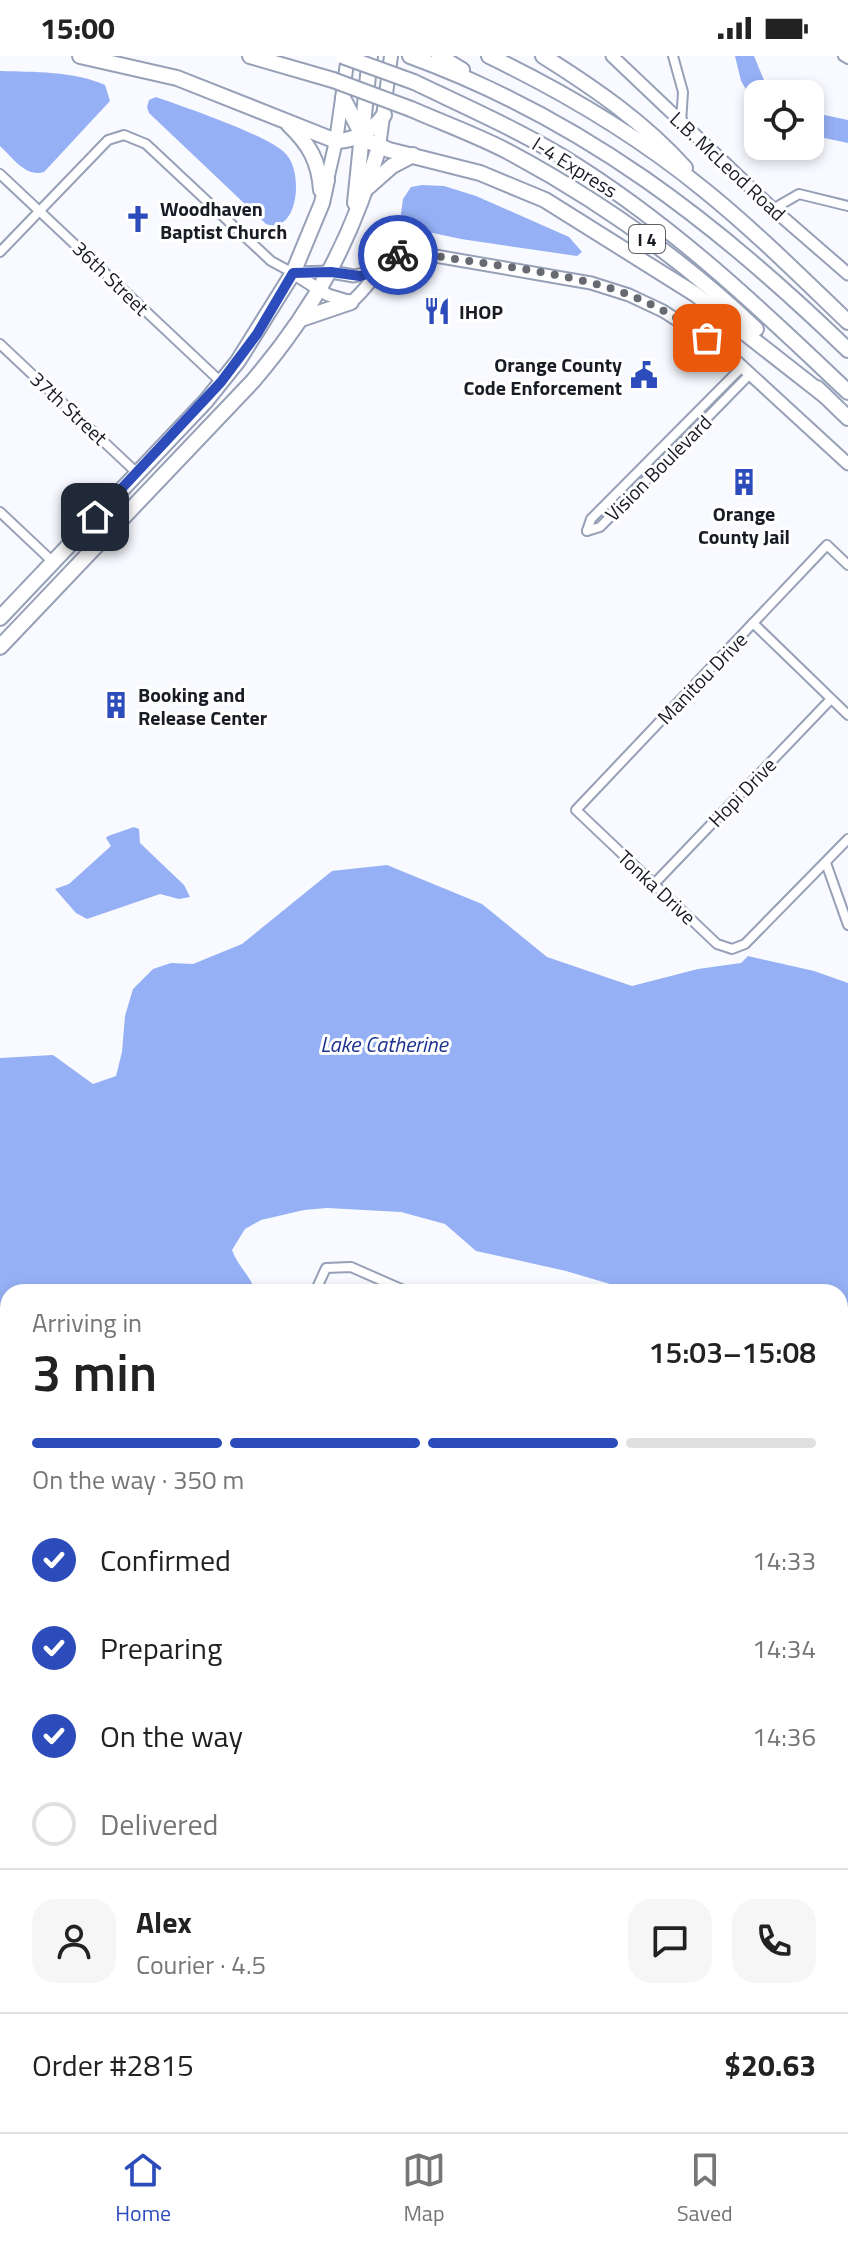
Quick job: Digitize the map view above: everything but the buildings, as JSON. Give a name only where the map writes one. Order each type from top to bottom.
[{"type":"highway","points":[[80,56],[177,78],[336,141],[362,135],[378,124],[384,115]]},
{"type":"highway","name":"I 4","points":[[250,56],[333,80],[411,109],[506,151],[583,196],[633,228],[720,297],[848,418]]},
{"type":"highway","name":"I-4 Express","points":[[345,56],[414,82],[512,128],[606,185],[712,265],[848,392]]},
{"type":"highway","points":[[352,227],[370,56]]},
{"type":"highway","points":[[439,56],[521,104]]},
{"type":"highway","points":[[489,56],[613,124],[701,187],[848,322]]},
{"type":"highway","points":[[543,56],[642,126],[665,146],[701,187]]},
{"type":"highway","name":"I-4 Express","points":[[415,58],[521,104],[620,160],[742,253],[848,350]]},
{"type":"highway","points":[[343,98],[362,135],[379,147],[480,173],[514,186],[581,221],[695,294],[824,395]]},
{"type":"highway","points":[[282,118],[300,135],[315,156],[322,203]]},
{"type":"highway","points":[[0,647],[253,381],[301,319],[331,272],[352,227],[379,147]]},
{"type":"highway","points":[[366,188],[392,166],[413,155]]},
{"type":"highway","points":[[0,618],[221,382],[257,334],[293,273],[322,203],[327,180]]},
{"type":"highway","points":[[301,319],[351,302]]},
{"type":"highway","points":[[127,513],[137,473]]},
{"type":"main road","points":[[327,180],[343,98],[345,56]]},
{"type":"main road","points":[[379,147],[391,56]]},
{"type":"street","name":"L.B. McLeod Road","points":[[612,56],[773,209],[848,274]]},
{"type":"street","points":[[673,56],[683,92],[681,123]]},
{"type":"street","points":[[0,252],[108,140],[124,135],[146,144],[271,261],[337,299],[351,302],[365,290],[377,271],[395,256],[418,253],[597,285],[629,295],[707,338],[747,370],[848,464]]},
{"type":"street","name":"36th Street","points":[[0,174],[221,382]]},
{"type":"street","points":[[773,209],[799,194],[848,206]]},
{"type":"street","points":[[293,273],[331,272],[354,276],[377,271]]},
{"type":"street","name":"37th Street","points":[[0,344],[137,473]]},
{"type":"street","name":"Vision Boulevard","points":[[747,370],[600,527],[587,531],[591,519],[747,370]]},
{"type":"street","points":[[0,512],[53,562]]},
{"type":"street","name":"Manitou Drive","points":[[576,810],[827,545],[848,565]]},
{"type":"street","points":[[753,623],[848,715]]},
{"type":"street","name":"Hopi Drive","points":[[654,884],[831,699]]},
{"type":"street","name":"Tonka Drive","points":[[576,810],[717,944],[732,949],[745,944],[826,863]]},
{"type":"street","points":[[848,839],[826,863],[848,925]]},
{"type":"street","points":[[319,1284],[326,1268],[351,1267],[390,1284]]},
{"type":"water","points":[[735,56],[754,56],[764,80],[744,80],[744,86]]},
{"type":"water","points":[[0,71],[53,73],[93,80],[105,85],[110,101],[44,172],[31,172],[0,146]]},
{"type":"water","points":[[156,97],[244,130],[286,154],[292,163],[296,187],[291,212],[285,220],[277,225],[266,224],[149,113],[149,100]]},
{"type":"water","points":[[824,115],[848,120],[848,143],[824,138]]},
{"type":"water","points":[[444,186],[476,196],[569,237],[582,252],[577,256],[461,239],[405,227],[400,221],[403,199],[411,187]]},
{"type":"water","points":[[134,827],[139,829],[140,843],[184,885],[190,897],[179,899],[160,894],[87,919],[76,913],[55,889],[69,884],[111,846],[106,838],[108,836]]},
{"type":"water","name":"Lake Catherine","points":[[387,865],[482,904],[547,957],[632,986],[698,969],[741,963],[748,956],[814,971],[848,983],[848,1284],[610,1284],[476,1251],[445,1224],[401,1212],[327,1208],[261,1220],[245,1229],[232,1250],[252,1284],[0,1284],[0,1058],[53,1055],[93,1084],[116,1076],[125,1016],[133,989],[153,969],[171,963],[193,964],[242,944],[332,871]]},
{"type":"way so far","points":[[398,255],[418,253],[614,289],[663,311],[707,338]]},
{"type":"place","name":"Woodhaven Baptist Church","points":[[138,219]]},
{"type":"place","name":"IHOP","points":[[437,311]]},
{"type":"place","name":"Orange County Code Enforcement","points":[[644,375]]},
{"type":"place","name":"Orange County Jail","points":[[744,482]]},
{"type":"place","name":"Booking and Release Center","points":[[116,705]]},
{"type":"route","points":[[95,517],[206,401],[257,334],[293,273],[331,272],[360,276],[377,271],[398,255]]}]
